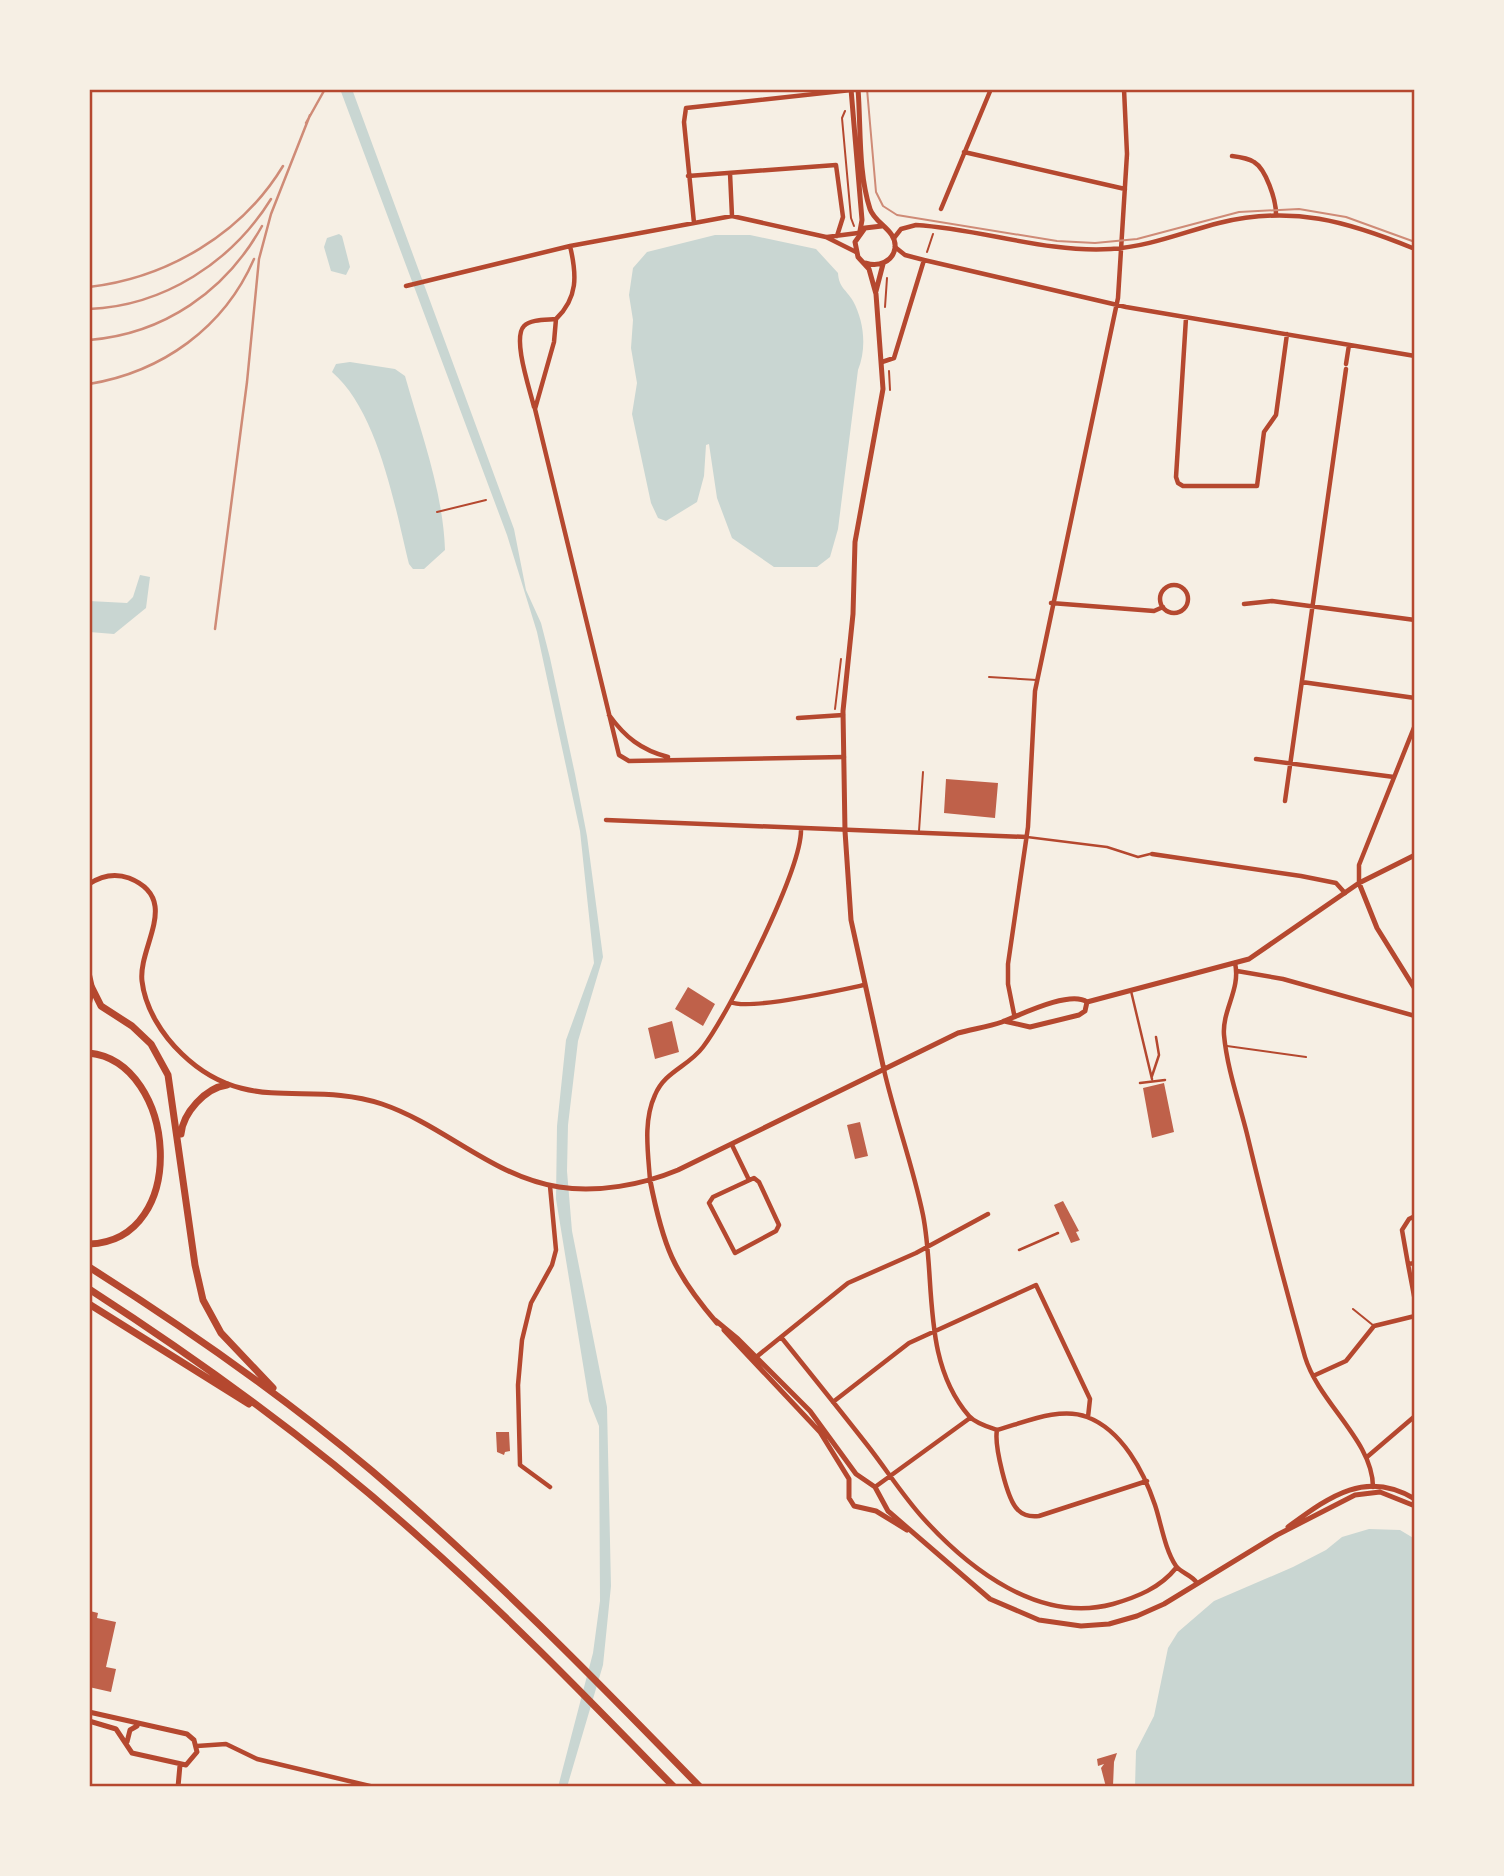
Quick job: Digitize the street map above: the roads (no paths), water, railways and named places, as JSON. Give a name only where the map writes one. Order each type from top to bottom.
[{"type":"highway","points":[[92,988],[101,1006],[142,1034],[160,1058],[171,1085],[195,1265],[203,1300],[221,1333],[288,1404]]},
{"type":"highway","points":[[89,1053],[114,1060],[128,1070],[141,1086],[158,1133],[160,1156],[158,1181],[144,1217],[114,1239],[89,1244]]},
{"type":"highway","points":[[179,1145],[185,1115],[218,1087],[227,1085]]},
{"type":"highway","points":[[89,1267],[160,1311],[288,1404],[418,1512],[579,1663],[700,1787]]},
{"type":"highway","points":[[89,1289],[161,1336],[278,1420],[419,1537],[572,1683],[674,1787]]},
{"type":"highway","points":[[89,1304],[278,1420]]},
{"type":"main road","points":[[89,975],[92,988],[89,1003]]},
{"type":"street","points":[[941,209],[992,89]]},
{"type":"street","points":[[1014,1014],[1008,984],[1008,964],[1027,837],[1038,680],[1051,603],[1117,305],[1125,188],[1124,89]]},
{"type":"street","points":[[694,223],[684,122],[686,108],[853,90]]},
{"type":"street","points":[[853,90],[868,205],[873,217],[894,239]]},
{"type":"street","points":[[853,90],[862,220],[856,252]]},
{"type":"street","points":[[964,152],[1125,188]]},
{"type":"street","points":[[1232,156],[1252,160],[1259,165],[1276,204],[1276,214]]},
{"type":"street","points":[[688,176],[836,165],[843,217],[837,236]]},
{"type":"street","points":[[730,173],[732,216]]},
{"type":"street","points":[[876,294],[883,264],[891,258],[897,232],[906,226],[940,228],[1074,249],[1121,248],[1240,218],[1276,214],[1330,219],[1415,249]]},
{"type":"street","points":[[409,286],[570,246],[732,216],[826,237],[856,252],[866,263],[876,294],[885,362],[883,398],[855,542],[853,614],[843,715],[848,897],[864,985],[923,1217],[934,1330],[945,1369],[970,1418],[997,1430],[1048,1416],[1088,1417],[1130,1452],[1147,1481],[1177,1567],[1197,1583]]},
{"type":"street","points":[[826,237],[859,232],[870,226],[881,226]]},
{"type":"street","points":[[570,246],[575,265],[573,296],[567,309],[556,319],[532,321],[522,327],[517,339],[607,711],[622,760],[844,757]]},
{"type":"street","points":[[895,247],[905,254],[924,260],[1117,305],[1415,356]]},
{"type":"street","points":[[885,362],[894,358],[924,260]]},
{"type":"street","points":[[866,263],[883,264]]},
{"type":"street","points":[[1186,318],[1176,477],[1178,483],[1184,486],[1256,486],[1264,432],[1276,415],[1287,334]]},
{"type":"street","points":[[535,410],[554,342],[556,319]]},
{"type":"street","points":[[1285,801],[1349,345]]},
{"type":"street","points":[[1174,585],[1186,591],[1187,604],[1181,611],[1172,613],[1163,607],[1161,596],[1166,588],[1174,585]]},
{"type":"street","points":[[1244,604],[1272,601],[1415,620]]},
{"type":"street","points":[[1051,603],[1154,611],[1163,607]]},
{"type":"street","points":[[1301,682],[1415,698]]},
{"type":"street","points":[[607,711],[622,733],[635,743],[676,759]]},
{"type":"street","points":[[798,718],[843,715]]},
{"type":"street","points":[[1415,725],[1359,865],[1359,883],[1377,928],[1412,979],[1415,989]]},
{"type":"street","points":[[1256,759],[1394,777]]},
{"type":"street","points":[[606,820],[1027,837],[1107,847],[1121,854],[1152,854],[1301,876],[1336,883],[1345,892]]},
{"type":"street","points":[[801,829],[794,860],[773,915],[731,1002],[699,1053],[671,1071],[654,1096],[647,1130],[650,1180],[668,1254],[695,1298],[823,1426],[865,1481],[875,1487],[885,1507],[993,1602],[1017,1613],[1054,1623],[1081,1626],[1123,1621],[1164,1604],[1349,1489],[1385,1486],[1415,1499]]},
{"type":"street","points":[[89,884],[102,877],[125,876],[145,888],[152,897],[156,920],[142,965],[142,979],[150,1008],[175,1048],[204,1073],[227,1085],[255,1093],[336,1096],[379,1103],[418,1119],[508,1171],[552,1186],[570,1189],[601,1188],[650,1180],[732,1145],[958,1033],[1004,1021],[1014,1014],[1076,999],[1087,1002],[1256,956],[1359,883],[1415,855]]},
{"type":"street","points":[[1235,963],[1237,982],[1224,1026],[1226,1046],[1275,1247],[1313,1376],[1327,1402],[1367,1457],[1372,1467],[1373,1488]]},
{"type":"street","points":[[1237,971],[1283,979],[1332,995],[1415,1016]]},
{"type":"street","points":[[731,1002],[737,1006],[762,1004],[864,985]]},
{"type":"street","points":[[1131,991],[1152,1079]]},
{"type":"street","points":[[1004,1021],[1030,1027],[1079,1015],[1085,1011],[1087,1002]]},
{"type":"street","points":[[1152,1079],[1159,1055],[1156,1037]]},
{"type":"street","points":[[1140,1083],[1152,1079],[1165,1080]]},
{"type":"street","points":[[732,1145],[749,1180]]},
{"type":"street","points":[[749,1180],[759,1182],[779,1225],[776,1231],[738,1254],[732,1252],[709,1203],[713,1197],[749,1180]]},
{"type":"street","points":[[550,1487],[520,1465],[518,1434],[522,1340],[531,1303],[555,1257],[552,1186]]},
{"type":"street","points":[[754,1359],[848,1283],[988,1214]]},
{"type":"street","points":[[1415,1216],[1409,1219],[1402,1230],[1415,1301]]},
{"type":"street","points":[[1019,1250],[1058,1233]]},
{"type":"street","points":[[1408,1264],[1415,1263]]},
{"type":"street","points":[[833,1402],[909,1343],[1036,1285],[1090,1399],[1088,1417]]},
{"type":"street","points":[[1313,1376],[1346,1361],[1374,1326],[1415,1317]]},
{"type":"street","points":[[781,1336],[920,1516],[992,1579],[1033,1601],[1067,1607],[1108,1605],[1147,1591],[1161,1583],[1177,1567]]},
{"type":"street","points":[[754,1359],[820,1432],[845,1471],[851,1503],[858,1508],[880,1513],[913,1533]]},
{"type":"street","points":[[1367,1457],[1415,1416]]},
{"type":"street","points":[[875,1487],[970,1418]]},
{"type":"street","points":[[997,1430],[998,1454],[1012,1503],[1026,1515],[1039,1516],[1147,1481]]},
{"type":"street","points":[[850,1489],[857,1482],[865,1481]]},
{"type":"street","points":[[1373,1488],[1415,1506]]},
{"type":"street","points":[[867,1509],[874,1504],[878,1496]]},
{"type":"street","points":[[89,1712],[187,1734],[197,1746]]},
{"type":"street","points":[[89,1721],[116,1729],[127,1742]]},
{"type":"street","points":[[140,1725],[130,1730],[127,1742],[128,1748],[137,1756],[180,1765],[191,1762],[197,1746]]},
{"type":"street","points":[[197,1746],[226,1744],[257,1759],[374,1787]]},
{"type":"street","points":[[178,1787],[180,1765]]},
{"type":"lane","points":[[989,677],[1038,680]]},
{"type":"lane","points":[[919,833],[923,772]]},
{"type":"lane","points":[[1226,1046],[1306,1057]]},
{"type":"lane","points":[[1353,1309],[1374,1326]]},
{"type":"tram line","points":[[867,89],[876,192],[883,206],[897,215],[1057,241],[1095,243],[1137,239],[1239,212],[1299,209],[1346,217],[1415,242]]},
{"type":"railway","points":[[306,123],[325,89]]},
{"type":"railway","points":[[215,629],[247,382],[259,259],[271,214],[310,115]]},
{"type":"railway","points":[[89,287],[146,274],[200,249],[246,212],[283,166]]},
{"type":"railway","points":[[89,309],[144,299],[194,276],[237,242],[271,199]]},
{"type":"railway","points":[[89,340],[143,329],[190,305],[230,270],[262,226]]},
{"type":"railway","points":[[89,384],[141,369],[188,343],[226,306],[254,259]]}]
